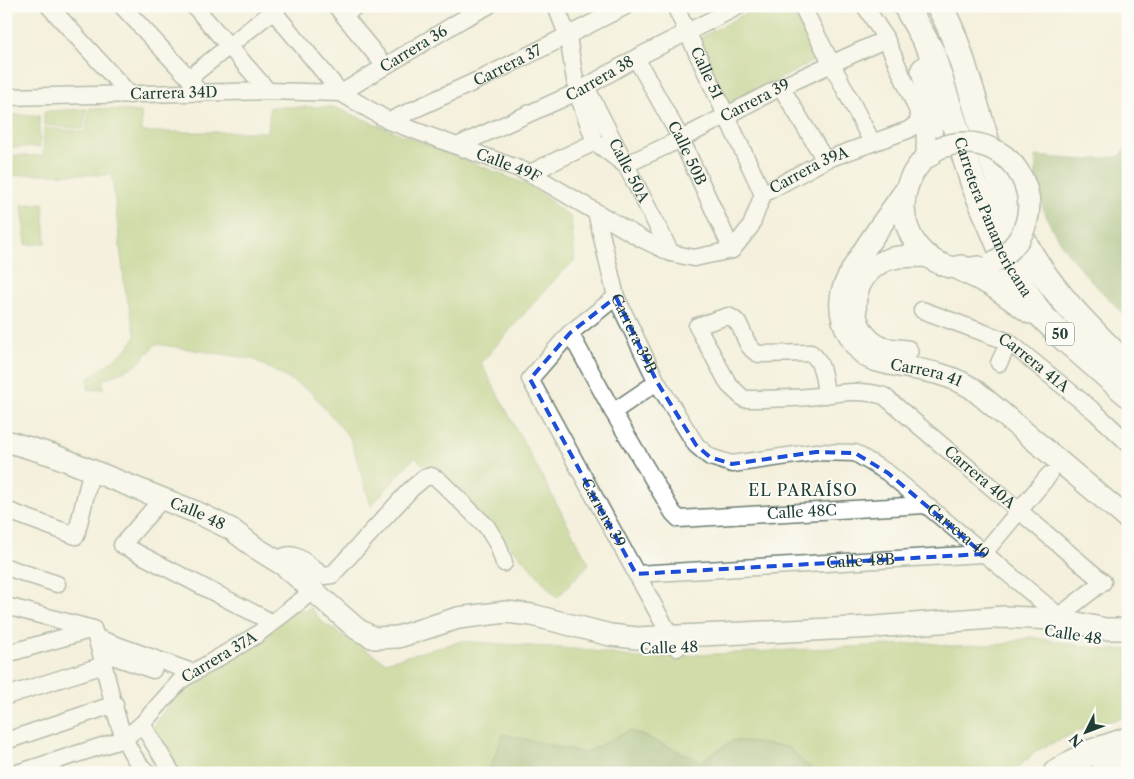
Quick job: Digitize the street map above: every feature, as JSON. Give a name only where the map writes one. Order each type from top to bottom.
[{"type":"highway","points":[[890,6],[914,45],[930,93],[934,151]]},
{"type":"highway","name":"Carretera Panamericana","points":[[906,6],[932,51],[974,185],[992,232],[1023,289],[1039,313],[1063,337],[1128,394]]},
{"type":"highway","name":"Carretera Panamericana","points":[[939,6],[960,52],[976,104],[1005,167],[1014,222],[1041,269],[1082,319],[1128,367]]},
{"type":"highway","points":[[957,6],[974,51],[1005,167]]},
{"type":"highway","points":[[1028,197],[1038,230],[1050,258],[1064,276],[1128,345]]},
{"type":"highway","points":[[961,268],[993,284],[1022,303],[1063,337]]},
{"type":"highway","points":[[1056,773],[1090,753],[1128,740]]},
{"type":"highway","points":[[1103,773],[1128,761]]},
{"type":"main road","points":[[961,142],[984,145],[994,149],[1005,167],[1020,173],[1028,197],[1027,219],[1019,240],[1003,256],[983,266],[961,268],[944,264],[929,256],[912,238],[907,228],[903,210],[904,192],[913,170],[934,151],[961,142]]},
{"type":"main road","name":"Carrera 41","points":[[904,192],[859,261],[842,291],[840,306],[844,322],[856,347],[872,359],[933,371],[955,378],[972,388],[1128,519]]},
{"type":"main road","name":"Carrera 41","points":[[929,256],[895,257],[880,263],[869,272],[858,287],[854,313],[867,337],[881,347],[906,351],[951,365],[982,383],[1128,506]]},
{"type":"main road","name":"Calle 48","points":[[6,432],[53,455]]},
{"type":"main road","name":"Calle 48","points":[[6,441],[53,455],[231,529],[277,561],[357,629],[374,638],[398,638],[458,618],[506,612],[532,615],[618,637],[674,642]]},
{"type":"main road","name":"Calle 48","points":[[6,450],[134,489]]},
{"type":"main road","name":"Calle 48","points":[[256,548],[278,576],[349,638],[374,650],[400,649],[466,627],[496,624],[528,626],[615,648],[674,642],[1006,630],[1058,622],[1105,629],[1128,629]]},
{"type":"main road","name":"Calle 48","points":[[1058,622],[1112,641],[1128,640]]},
{"type":"street","points":[[49,6],[130,95]]},
{"type":"street","points":[[122,6],[189,78],[199,93]]},
{"type":"street","points":[[194,6],[268,91]]},
{"type":"street","name":"Carrera 36","points":[[341,93],[385,66],[460,13],[488,6]]},
{"type":"street","name":"Calle 50A","points":[[556,6],[568,37],[582,90],[671,253]]},
{"type":"street","name":"Carrera 37","points":[[389,121],[568,37],[626,6]]},
{"type":"street","name":"Calle 51","points":[[675,6],[763,194]]},
{"type":"street","name":"Carrera 38","points":[[457,146],[582,90],[636,58],[739,6]]},
{"type":"street","points":[[802,6],[872,142]]},
{"type":"street","points":[[865,6],[886,39]]},
{"type":"street","points":[[274,8],[341,93]]},
{"type":"street","name":"Carrera 34D","points":[[189,78],[274,8]]},
{"type":"street","points":[[345,9],[385,66]]},
{"type":"street","name":"Carrera 39","points":[[625,166],[781,87],[886,39]]},
{"type":"street","name":"Carrera 39A","points":[[732,250],[751,226],[763,194],[825,160],[908,130],[918,123],[918,114],[886,39]]},
{"type":"street","name":"Calle 50B","points":[[636,58],[681,139],[732,250]]},
{"type":"street","points":[[781,87],[825,160]]},
{"type":"street","points":[[582,90],[595,142],[625,166]]},
{"type":"street","name":"Carrera 34D","points":[[6,97],[268,91],[341,93]]},
{"type":"street","name":"Calle 49F","points":[[341,93],[389,121],[530,174],[640,238],[671,253]]},
{"type":"street","points":[[530,174],[595,142]]},
{"type":"street","name":"Carrera 39B","points":[[596,212],[616,297],[657,382],[696,445],[710,457],[732,464],[816,452],[855,453]]},
{"type":"street","points":[[671,253],[694,258],[732,250]]},
{"type":"street","points":[[616,297],[570,333],[613,412],[657,382]]},
{"type":"street","name":"Carrera 41A","points":[[922,310],[1009,342],[1095,412],[1128,443]]},
{"type":"street","name":"Carrera 40A","points":[[826,395],[823,375],[815,356],[811,353],[759,354],[748,347],[740,326],[728,316],[702,324],[729,386],[744,399],[826,395],[868,391],[884,396],[1103,582],[1058,622]]},
{"type":"street","name":"Carrera 39","points":[[570,333],[530,380],[674,642]]},
{"type":"street","points":[[999,363],[1009,342]]},
{"type":"street","name":"Calle 48C","points":[[613,412],[673,513],[679,519],[925,505]]},
{"type":"street","name":"Carrera 40","points":[[855,453],[888,473],[983,554],[1058,622]]},
{"type":"street","points":[[983,554],[1049,475]]},
{"type":"street","points":[[277,561],[285,555],[294,555],[321,574],[332,575],[410,490],[424,478],[431,476],[439,480],[487,528],[495,540],[504,563]]},
{"type":"street","points":[[6,510],[76,536],[90,477]]},
{"type":"street","points":[[162,499],[122,545],[273,623]]},
{"type":"street","name":"Calle 48B","points":[[636,574],[983,554]]},
{"type":"street","points":[[6,567],[57,584]]},
{"type":"street","name":"Carrera 37A","points":[[124,739],[142,724],[186,676],[273,623],[304,598]]},
{"type":"street","points":[[9,609],[99,646],[186,676]]},
{"type":"street","points":[[6,654],[99,646]]},
{"type":"street","points":[[6,696],[99,646]]},
{"type":"street","points":[[99,646],[124,739],[140,771]]},
{"type":"street","points":[[6,741],[115,704]]},
{"type":"street","points":[[142,724],[172,773]]},
{"type":"street","points":[[17,773],[124,739]]},
{"type":"highlighted area","points":[[616,297],[657,382],[696,445],[710,457],[732,464],[816,452],[855,453],[888,473],[983,554],[636,574],[530,379],[570,333]]},
{"type":"green space","points":[[759,6],[789,6],[817,59],[729,106],[694,41]]},
{"type":"green space","points":[[270,107],[333,107],[533,187],[571,218],[575,260],[547,288],[481,363],[589,564],[557,598],[526,562],[415,457],[371,506],[350,438],[310,391],[253,359],[156,344],[137,365],[102,380],[104,388],[88,390],[88,379],[126,350],[136,336],[125,289],[112,175],[35,174],[6,176],[6,155],[43,156],[44,128],[85,132],[90,108],[141,112],[142,132],[268,132]]},
{"type":"green space","points":[[87,109],[83,129],[44,125],[44,111]]},
{"type":"green space","points":[[6,115],[39,115],[40,147],[6,147]]},
{"type":"green space","points":[[1128,144],[1128,319],[1072,259],[1051,226],[1037,187],[1035,156],[1087,160],[1120,156]]},
{"type":"green space","points":[[43,203],[46,243],[26,245],[22,205]]},
{"type":"green space","points":[[300,607],[305,611],[310,607],[322,622],[385,662],[462,641],[587,650],[637,658],[928,643],[952,646],[1004,644],[1030,637],[1108,650],[1128,649],[1128,716],[1083,729],[1038,750],[1011,773],[922,773],[915,769],[904,773],[815,773],[811,767],[734,740],[701,761],[630,730],[585,753],[503,734],[488,773],[178,773],[152,728],[185,680]]},
{"type":"green space","points":[[630,730],[701,761],[734,740],[788,747],[815,773],[488,773],[503,734],[585,753]]},
{"type":"district","name":"EL PARAÍSO","points":[[803,490]]}]
